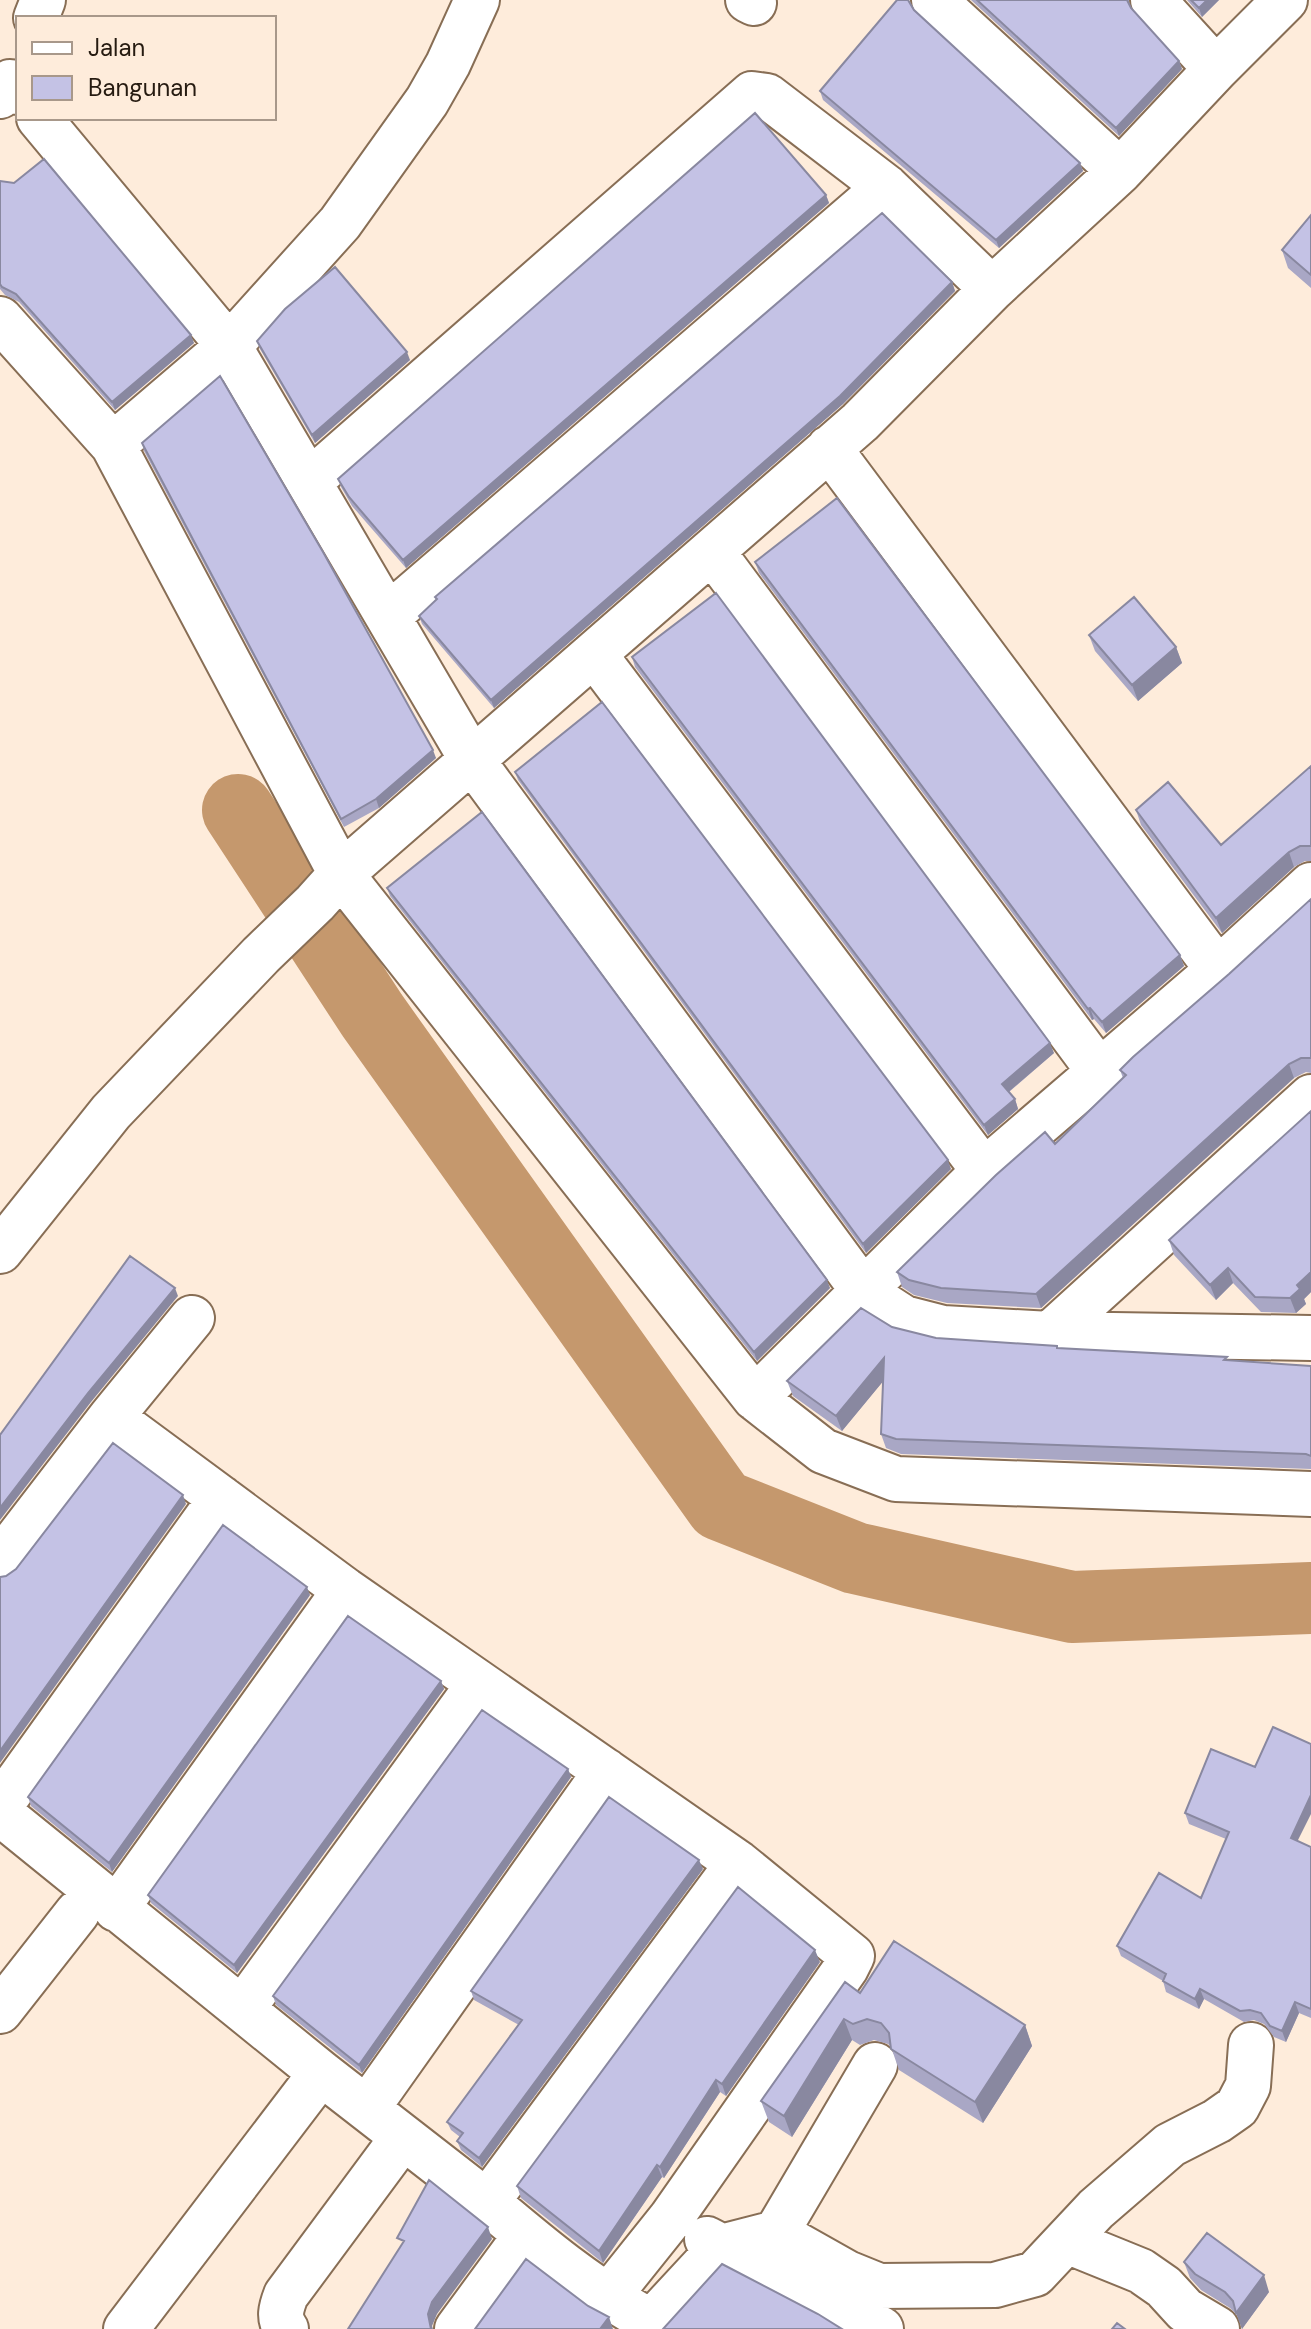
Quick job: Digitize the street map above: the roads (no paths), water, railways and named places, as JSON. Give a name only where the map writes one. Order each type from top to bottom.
[{"type":"street","points":[[113,445],[229,346],[349,210],[427,101],[448,64],[477,0]]},
{"type":"street","points":[[934,0],[1120,171]]},
{"type":"street","points":[[1153,0],[1216,69]]},
{"type":"street","points":[[0,1251],[111,1112],[328,889],[860,422],[992,289],[1120,171],[1285,0]]},
{"type":"street","points":[[310,481],[746,96],[767,96],[886,187],[992,289]]},
{"type":"street","points":[[41,120],[229,346],[472,760],[864,1292],[904,1318],[943,1328],[1050,1334],[1301,1328]]},
{"type":"street","points":[[388,616],[886,187]]},
{"type":"street","points":[[0,319],[113,445],[328,889],[755,1398],[823,1451],[896,1479],[1311,1494]]},
{"type":"street","points":[[829,448],[1218,970]]},
{"type":"street","points":[[712,551],[1098,1070]]},
{"type":"street","points":[[594,654],[984,1171]]},
{"type":"street","points":[[755,1398],[984,1171],[1218,970],[1311,885]]},
{"type":"street","points":[[1050,1334],[1311,1097]]},
{"type":"street","points":[[0,1561],[192,1318]]},
{"type":"street","points":[[111,1417],[345,1590],[738,1863],[852,1956],[671,2218],[607,2298]]},
{"type":"street","points":[[0,1806],[221,1498]]},
{"type":"street","points":[[0,2011],[97,1911],[345,1590]]},
{"type":"street","points":[[243,2008],[479,1684]]},
{"type":"street","points":[[368,2107],[606,1771]]},
{"type":"street","points":[[0,1813],[97,1911],[243,2008],[526,2235],[607,2298],[648,2325],[721,2247],[776,2233],[847,2273],[879,2286],[995,2285],[1035,2274],[1096,2209],[1170,2145],[1237,2107],[1248,2086],[1251,2045]]},
{"type":"street","points":[[487,2202],[738,1863]]},
{"type":"street","points":[[776,2233],[875,2065]]},
{"type":"street","points":[[126,2329],[321,2073]]},
{"type":"street","points":[[286,2329],[280,2318],[286,2295],[403,2137]]},
{"type":"street","points":[[671,2218],[876,2328]]},
{"type":"street","points":[[457,2329],[526,2235]]},
{"type":"street","points":[[1067,2241],[1141,2271],[1164,2287],[1185,2310],[1217,2329]]},
{"type":"waterway","points":[[238,810],[372,1015],[721,1505],[855,1558],[1072,1607],[1311,1598]]}]
